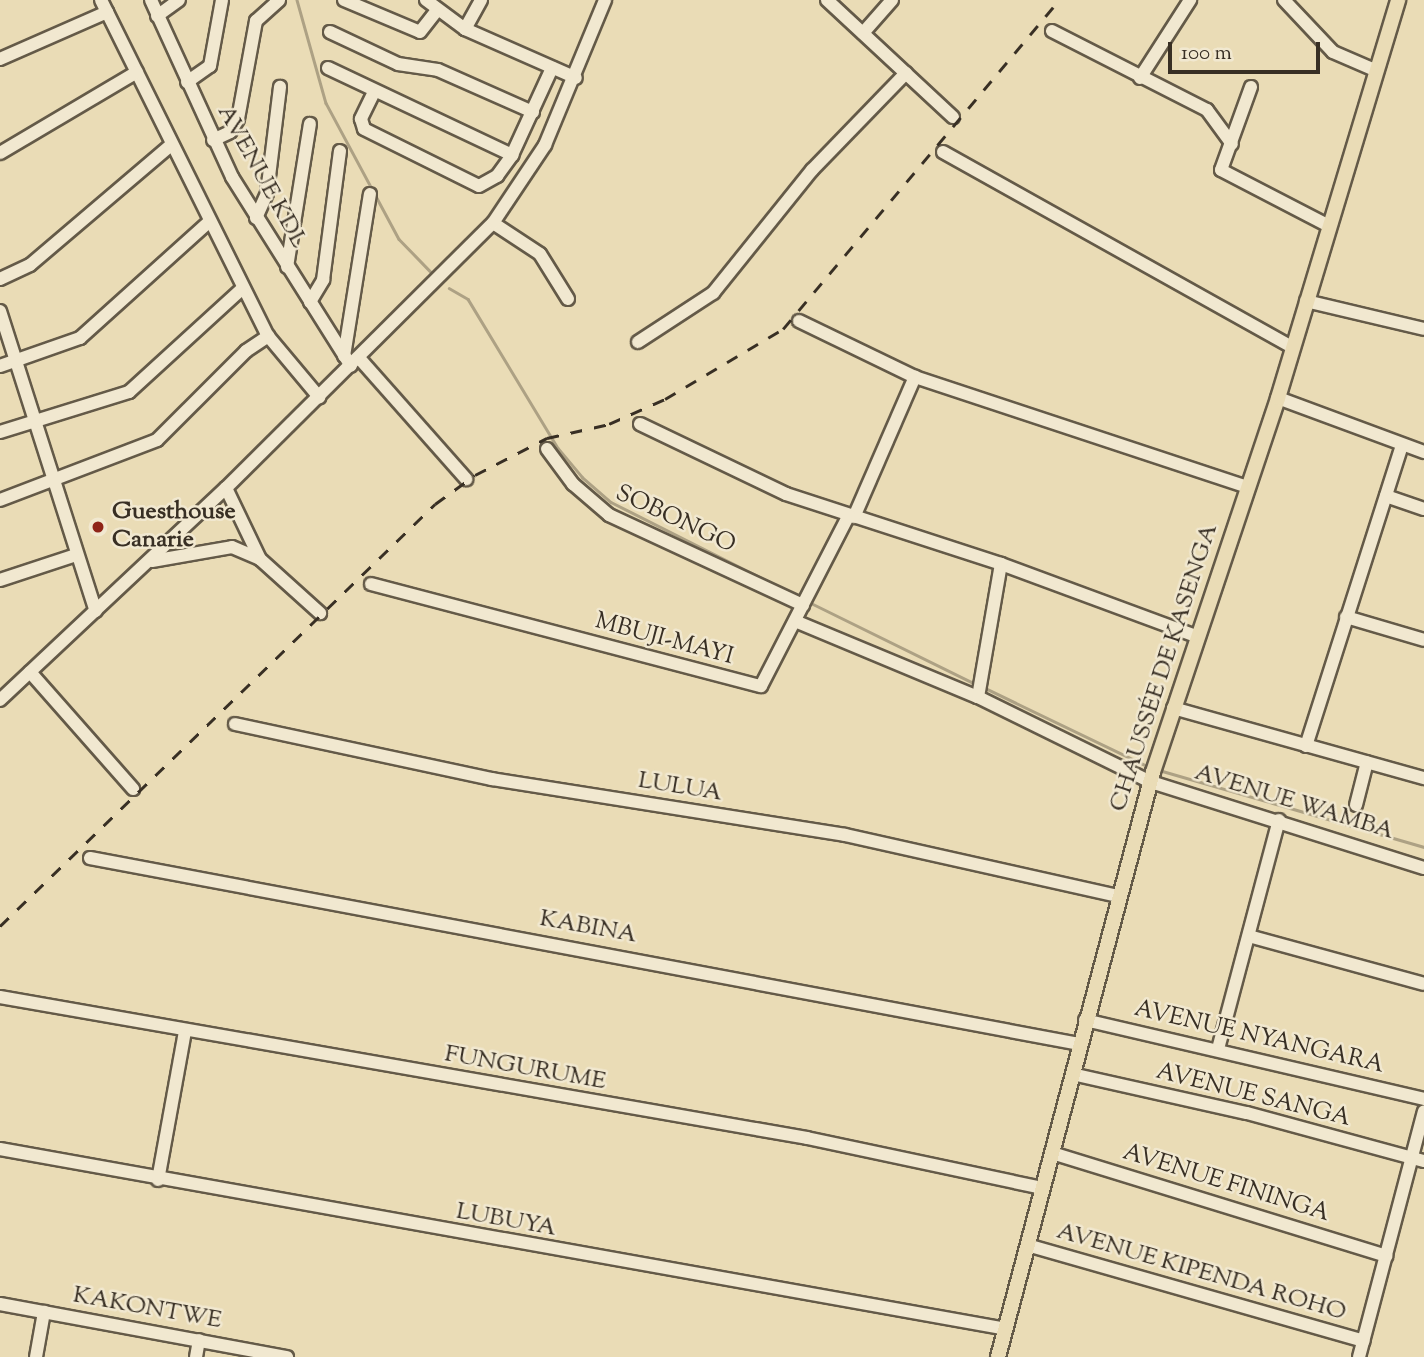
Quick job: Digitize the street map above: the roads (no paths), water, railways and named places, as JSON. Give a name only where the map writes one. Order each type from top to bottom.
[{"type":"main road","name":"CHAUSSÉE DE KASENGA","points":[[998,1357],[1084,1020],[1153,772],[1278,398],[1398,0]]},
{"type":"street","points":[[101,0],[268,336],[319,397]]},
{"type":"street","name":"AVENUE KDL","points":[[151,0],[213,140],[256,218],[287,267],[351,360],[466,480]]},
{"type":"street","points":[[157,16],[178,0]]},
{"type":"street","points":[[187,82],[210,66],[222,0]]},
{"type":"street","points":[[213,140],[230,132],[238,119],[256,21],[264,8],[279,0]]},
{"type":"street","points":[[344,0],[420,32],[437,9]]},
{"type":"street","points":[[426,0],[465,29],[576,78]]},
{"type":"street","points":[[465,29],[481,0]]},
{"type":"street","points":[[0,700],[151,561],[319,397],[351,360],[493,223],[545,145],[576,78],[605,0]]},
{"type":"street","points":[[827,0],[953,117]]},
{"type":"street","points":[[863,33],[892,0]]},
{"type":"street","points":[[1140,78],[1190,0]]},
{"type":"street","points":[[1284,0],[1333,52],[1377,71]]},
{"type":"street","points":[[0,59],[107,12]]},
{"type":"street","points":[[1052,31],[1207,110],[1232,144]]},
{"type":"street","points":[[330,32],[398,64],[439,70],[533,112]]},
{"type":"street","points":[[328,68],[512,155]]},
{"type":"street","points":[[374,92],[361,119],[365,129],[473,184],[493,180],[512,155],[552,68]]},
{"type":"street","points":[[0,153],[137,72]]},
{"type":"street","points":[[638,342],[713,293],[812,170],[906,73]]},
{"type":"street","points":[[256,218],[267,193],[280,87]]},
{"type":"street","points":[[1251,87],[1232,144],[1221,161],[1225,173],[1329,226]]},
{"type":"street","points":[[287,267],[310,124]]},
{"type":"street","points":[[0,279],[30,265],[171,145]]},
{"type":"street","points":[[310,302],[323,280],[341,150]]},
{"type":"street","points":[[943,152],[1293,348]]},
{"type":"street","points":[[351,360],[370,194]]},
{"type":"street","points":[[0,366],[80,338],[210,221]]},
{"type":"street","points":[[493,223],[540,254],[568,299]]},
{"type":"street","points":[[0,432],[35,424],[129,392],[243,288]]},
{"type":"street","points":[[1307,301],[1424,329]]},
{"type":"street","points":[[0,311],[96,611]]},
{"type":"street","points":[[799,321],[915,377],[1248,486]]},
{"type":"street","points":[[0,500],[53,483],[157,440],[246,351],[268,336]]},
{"type":"street","name":"MBUJI-MAYI","points":[[370,584],[761,686],[851,516],[915,377]]},
{"type":"street","points":[[1278,398],[1424,452]]},
{"type":"street","points":[[640,424],[733,472],[851,516],[1001,564],[1198,637]]},
{"type":"street","points":[[1307,746],[1402,445]]},
{"type":"street","name":"SOBONGO","points":[[547,449],[573,484],[609,515],[803,605]]},
{"type":"street","points":[[226,488],[260,559]]},
{"type":"street","points":[[1386,496],[1424,509]]},
{"type":"street","points":[[151,561],[232,547],[260,559],[320,613]]},
{"type":"street","points":[[0,580],[76,555]]},
{"type":"street","points":[[978,697],[1001,564]]},
{"type":"street","points":[[1346,617],[1424,640]]},
{"type":"street","name":"AVENUE WAMBA","points":[[795,621],[1153,772],[1279,820],[1424,869]]},
{"type":"street","points":[[30,672],[133,789]]},
{"type":"street","points":[[1173,708],[1424,778]]},
{"type":"street","name":"LULUA","points":[[235,724],[492,779],[845,835],[1119,895]]},
{"type":"street","points":[[1356,804],[1367,762]]},
{"type":"street","points":[[1218,1049],[1279,820]]},
{"type":"street","name":"KABINA","points":[[90,858],[1079,1044]]},
{"type":"street","points":[[1249,936],[1424,984]]},
{"type":"street","name":"FUNGURUME","points":[[0,997],[185,1032],[807,1138],[1042,1188]]},
{"type":"street","name":"AVENUE NYANGARA","points":[[1084,1020],[1424,1099]]},
{"type":"street","points":[[158,1180],[185,1032]]},
{"type":"street","name":"AVENUE SANGA","points":[[1072,1074],[1247,1112],[1419,1160]]},
{"type":"street","points":[[1359,1357],[1387,1256],[1419,1160],[1424,1111]]},
{"type":"street","name":"LUBUYA","points":[[0,1149],[158,1180],[1006,1329]]},
{"type":"street","name":"AVENUE FININGA","points":[[1052,1153],[1387,1256]]},
{"type":"street","name":"AVENUE KIPENDA ROHO","points":[[1027,1245],[1364,1341]]},
{"type":"street","name":"KAKONTWE","points":[[0,1304],[287,1357]]},
{"type":"street","points":[[36,1357],[44,1312]]},
{"type":"street","points":[[196,1357],[199,1340]]},
{"type":"waterway","points":[[297,0],[326,103],[399,239],[430,271]]},
{"type":"waterway","points":[[449,288],[468,299],[558,448],[582,477],[611,502],[793,594]]},
{"type":"waterway","points":[[809,602],[976,684]]},
{"type":"waterway","points":[[985,688],[1149,767]]},
{"type":"waterway","points":[[1159,770],[1424,847]]},
{"type":"railway","points":[[0,926],[435,504],[475,475],[547,438],[609,424],[665,399],[783,329],[1059,0]]},
{"type":"place","name":"Guesthouse Canarie","points":[[98,527]]}]
